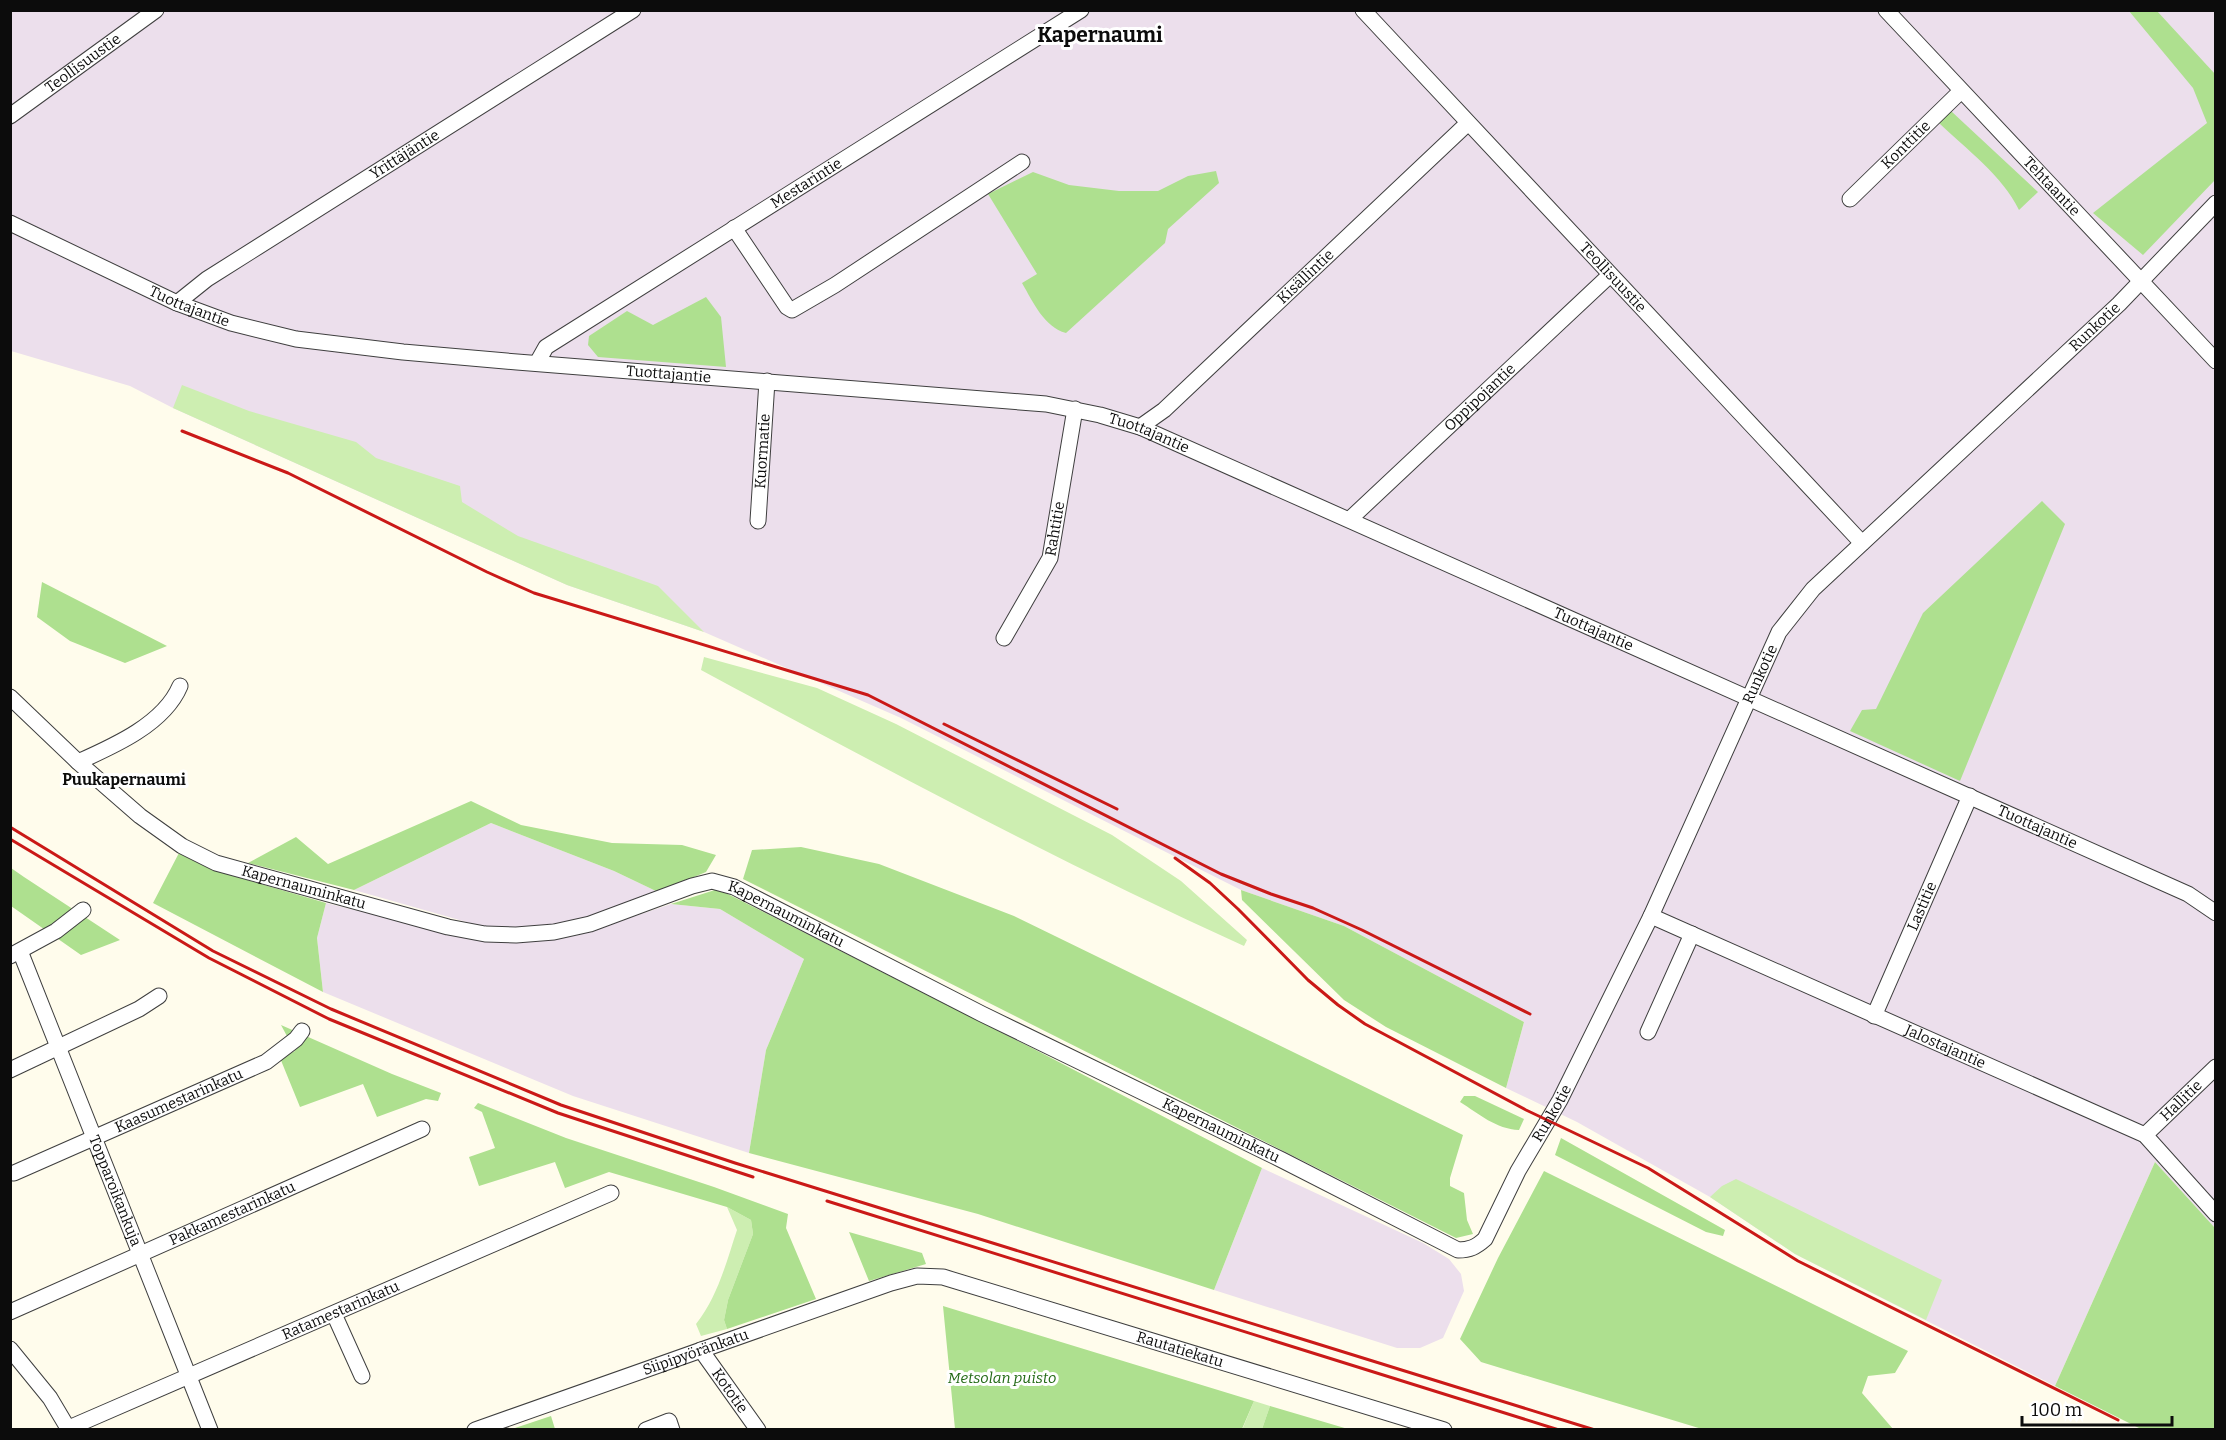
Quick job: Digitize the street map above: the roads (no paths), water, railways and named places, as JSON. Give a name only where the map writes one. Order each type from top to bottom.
[{"type":"street","name":"Teollisuustie","points":[[10,116],[156,10]]},
{"type":"street","name":"Yrittäjäntie","points":[[177,303],[207,279],[633,10]]},
{"type":"street","name":"Mestarintie","points":[[537,363],[546,347],[1081,10]]},
{"type":"street","name":"Teollisuustie","points":[[1363,10],[1862,543]]},
{"type":"street","name":"Tehtaantie","points":[[1886,10],[2216,361]]},
{"type":"street","name":"Konttitie","points":[[1850,199],[1961,91]]},
{"type":"street","name":"Kisällintie","points":[[1140,427],[1164,410],[1468,123]]},
{"type":"street","points":[[734,228],[787,308],[792,310],[835,285],[1022,162]]},
{"type":"street","name":"Runkotie","points":[[1458,1250],[1469,1250],[1478,1246],[1485,1239],[1518,1171],[1560,1100],[1651,915],[1779,632],[1796,608],[1862,543],[2141,282],[2216,203]]},
{"type":"street","name":"Tuottajantie","points":[[10,223],[177,303],[231,323],[296,339],[404,352],[1035,403],[1075,409],[1140,427],[2188,894],[2216,913]]},
{"type":"street","name":"Oppipojantie","points":[[1350,519],[1610,275]]},
{"type":"street","name":"Kuormatie","points":[[758,521],[767,381]]},
{"type":"street","name":"Rahtitie","points":[[1004,638],[1050,558],[1075,409]]},
{"type":"street","points":[[78,762],[160,716],[174,700],[180,686]]},
{"type":"street","name":"Kapernauminkatu","points":[[10,697],[78,762],[163,833],[182,846],[216,863],[457,929],[495,934],[554,932],[590,924],[692,886],[712,881],[734,887],[982,1014],[1282,1160],[1458,1250]]},
{"type":"street","name":"Lastitie","points":[[1874,1016],[1970,796]]},
{"type":"street","points":[[15,954],[56,931],[83,910]]},
{"type":"street","name":"Jalostajantie","points":[[1651,915],[2145,1135],[2216,1214]]},
{"type":"street","points":[[1648,1032],[1692,934]]},
{"type":"street","name":"Topparoikankuja","points":[[15,954],[59,1047],[210,1430]]},
{"type":"street","points":[[10,1070],[139,1009],[159,996]]},
{"type":"street","name":"Kaasumestarinkatu","points":[[14,1173],[266,1062],[296,1039],[302,1031]]},
{"type":"street","name":"Hallitie","points":[[2145,1135],[2216,1067]]},
{"type":"street","name":"Pakkamestarinkatu","points":[[10,1312],[422,1129]]},
{"type":"street","name":"Ratamestarinkatu","points":[[69,1429],[611,1193]]},
{"type":"street","name":"Siipipyöränkatu","points":[[475,1430],[891,1283],[917,1276]]},
{"type":"street","name":"Rautatiekatu","points":[[917,1276],[943,1277],[1434,1428]]},
{"type":"street","points":[[334,1314],[362,1376]]},
{"type":"street","points":[[10,1349],[51,1398],[69,1429]]},
{"type":"street","name":"Kototie","points":[[701,1350],[758,1430]]},
{"type":"street","points":[[646,1430],[669,1421],[672,1430]]},
{"type":"railway","points":[[182,431],[288,473],[534,593],[868,695],[1221,874],[1313,908],[1362,930],[1530,1014]]},
{"type":"railway","points":[[944,724],[1117,809]]},
{"type":"railway","points":[[10,827],[213,951],[331,1009],[561,1105],[735,1163],[1595,1430]]},
{"type":"railway","points":[[10,839],[209,958],[329,1019],[558,1113],[753,1177]]},
{"type":"railway","points":[[1175,858],[1210,883],[1308,980],[1365,1024],[1526,1110],[1648,1168],[1798,1261],[2118,1420]]},
{"type":"railway","points":[[827,1201],[1559,1430]]},
{"type":"district","name":"Kapernaumi","points":[[1100,35]]},
{"type":"district","name":"Puukapernaumi","points":[[124,779]]},
{"type":"park label","name":"Metsolan puisto","points":[[1002,1378]]}]
